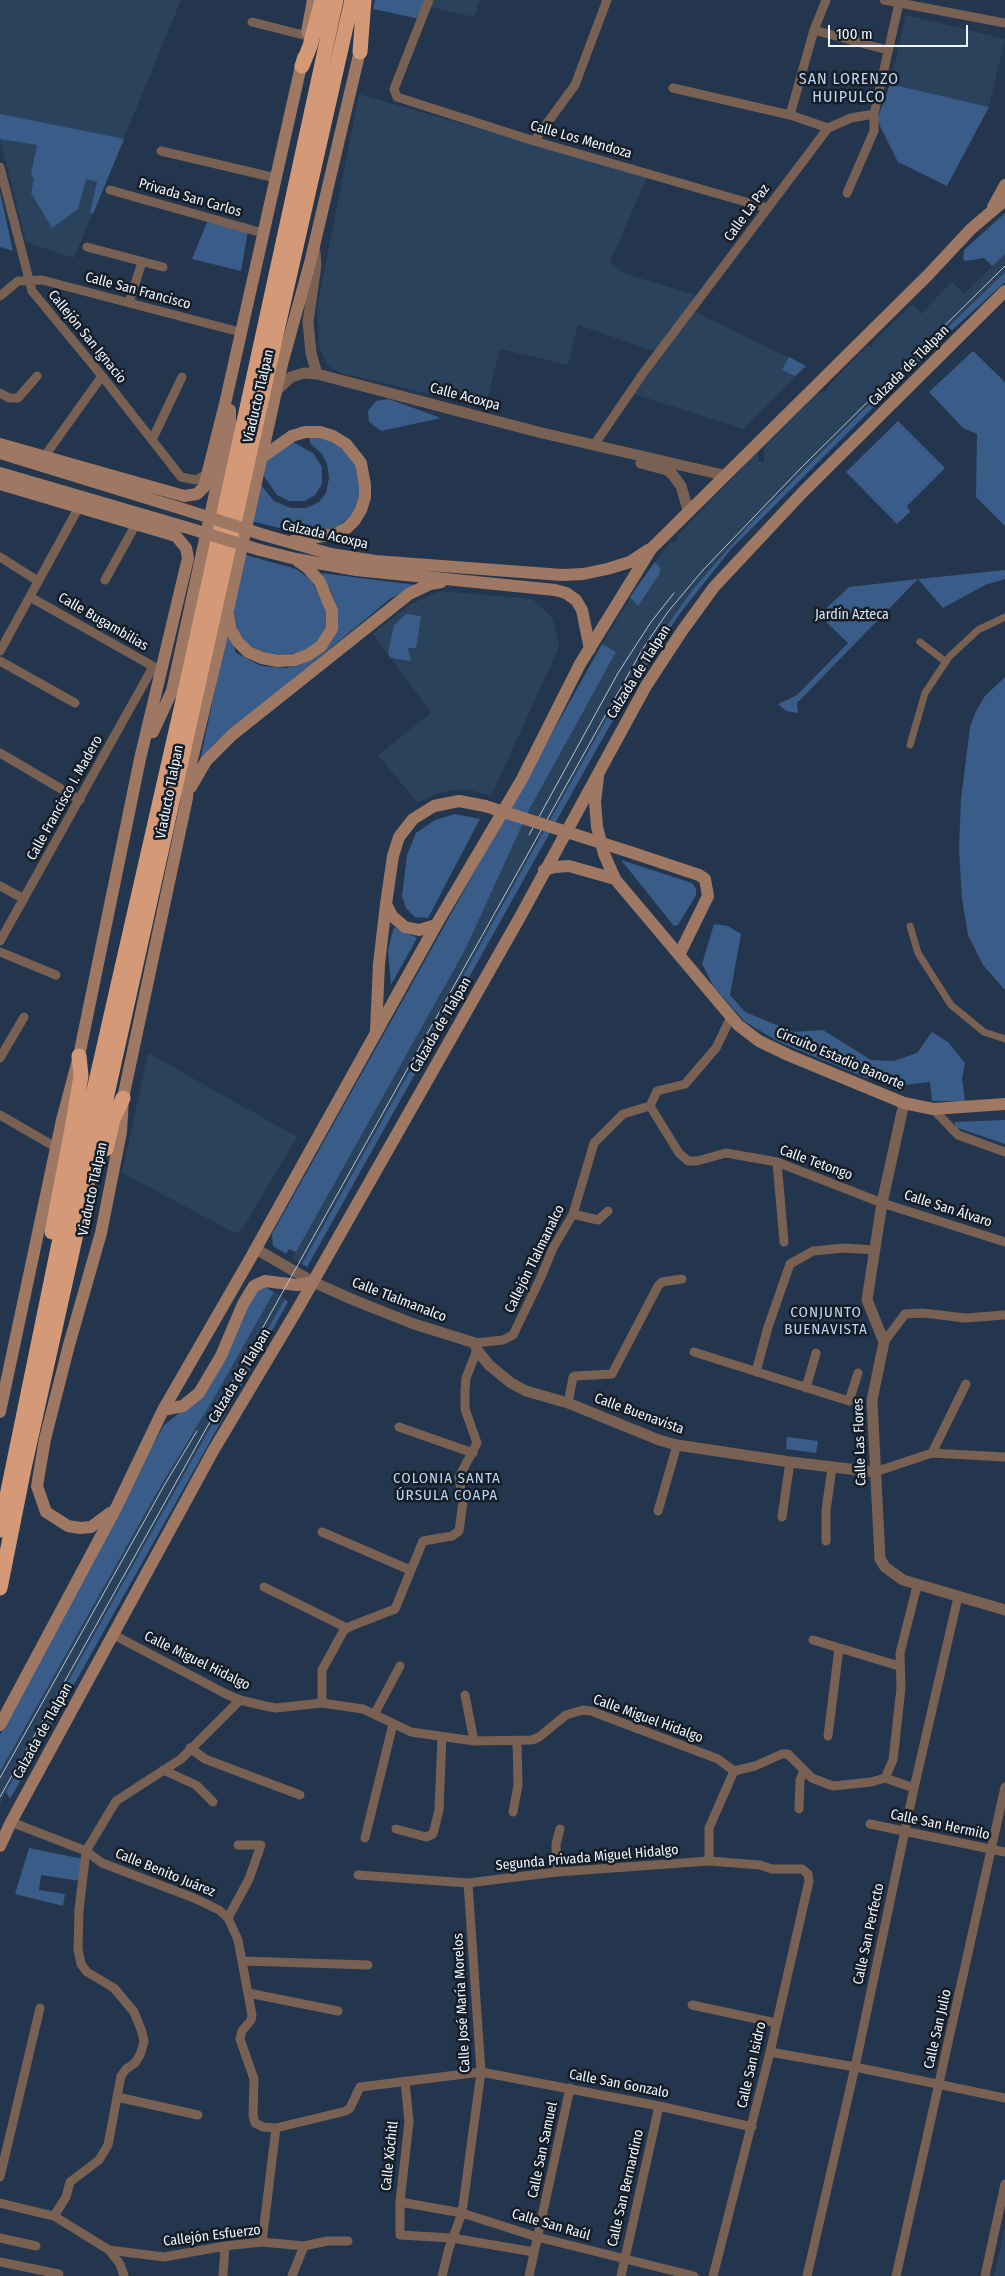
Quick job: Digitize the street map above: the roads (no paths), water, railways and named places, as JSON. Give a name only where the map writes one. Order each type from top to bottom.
[{"type":"highway","points":[[302,66],[310,46],[322,0]]},
{"type":"highway","name":"Viaducto Tlalpan","points":[[0,1530],[54,1270],[186,683],[336,0]]},
{"type":"highway","name":"Viaducto Tlalpan","points":[[0,1588],[24,1468],[352,0]]},
{"type":"highway","points":[[360,52],[364,0]]},
{"type":"highway","points":[[54,1270],[50,1253],[50,1239],[71,1135],[80,1076],[79,1056]]},
{"type":"highway","points":[[77,1233],[93,1204],[113,1119],[123,1098]]},
{"type":"main road","points":[[0,444],[184,496],[197,494],[204,487],[228,392],[240,332],[302,66],[313,0]]},
{"type":"main road","name":"Viaducto Tlalpan","points":[[116,1508],[103,1520],[91,1527],[68,1526],[46,1512],[36,1486],[45,1439],[101,1233],[121,1132],[123,1098],[187,798],[188,776],[228,610],[260,458],[314,247],[372,0]]},
{"type":"main road","points":[[990,211],[1005,185]]},
{"type":"main road","points":[[0,1725],[116,1508],[163,1410],[256,1249],[436,925],[522,779],[590,649],[650,549],[990,211],[1005,200]]},
{"type":"main road","name":"Calzada de Tlalpan","points":[[0,1846],[10,1822],[213,1451],[313,1282],[520,917],[646,686],[714,586],[802,492],[1005,291]]},
{"type":"main road","points":[[140,759],[172,691],[230,424],[228,392]]},
{"type":"main road","points":[[260,458],[292,436],[305,432],[320,432],[333,436],[346,444],[361,462],[365,498],[361,510],[351,524],[335,534],[287,542]]},
{"type":"main road","name":"Calzada Acoxpa","points":[[0,454],[287,542],[331,554],[375,561],[562,575],[583,574],[630,562],[650,549]]},
{"type":"main road","name":"Calzada Acoxpa","points":[[0,473],[296,559],[356,570],[555,590],[566,593],[576,600],[582,610],[590,649]]},
{"type":"main road","points":[[0,484],[176,536],[183,543],[188,563],[158,669],[79,1056],[56,1148],[0,1412]]},
{"type":"main road","points":[[228,610],[229,624],[234,636],[243,647],[254,655],[269,660],[286,661],[301,658],[321,646],[332,629],[332,611],[320,582],[308,568],[296,559]]},
{"type":"main road","points":[[187,798],[195,779],[206,761],[232,735],[409,594],[430,584],[454,580]]},
{"type":"main road","name":"Circuito Estadio Banorte","points":[[600,768],[595,802],[597,827],[604,854],[615,879],[731,1017],[746,1031],[774,1048],[904,1104],[933,1110],[1005,1104]]},
{"type":"main road","points":[[376,1033],[379,964],[396,844],[403,831],[413,819],[426,810],[450,802],[468,802],[485,806],[630,852],[699,875],[705,879],[708,896],[679,955]]},
{"type":"main road","points":[[544,870],[570,866],[615,879]]},
{"type":"main road","points":[[386,904],[392,916],[405,927],[419,930],[436,925]]},
{"type":"main road","points":[[163,1410],[183,1406],[199,1393],[221,1356],[243,1304],[254,1286],[265,1281],[297,1285],[313,1282]]},
{"type":"street","name":"Calle Los Mendoza","points":[[429,0],[394,88],[397,97],[534,141],[767,208]]},
{"type":"street","points":[[534,141],[574,85],[607,0]]},
{"type":"street","points":[[790,115],[814,30],[826,0]]},
{"type":"street","points":[[884,0],[1005,23]]},
{"type":"street","points":[[847,193],[874,131],[874,114],[899,3]]},
{"type":"street","points":[[252,22],[306,36]]},
{"type":"street","points":[[814,30],[888,50]]},
{"type":"street","points":[[673,88],[790,115],[828,128]]},
{"type":"street","name":"Calle La Paz","points":[[594,445],[630,390],[828,128],[851,118],[874,114]]},
{"type":"street","points":[[161,151],[276,178]]},
{"type":"street","name":"Callejón San Ignacio","points":[[0,167],[32,291],[181,477]]},
{"type":"street","name":"Privada San Carlos","points":[[110,190],[263,233]]},
{"type":"street","points":[[314,247],[316,265],[308,322],[311,353],[317,374]]},
{"type":"street","points":[[87,248],[163,267]]},
{"type":"street","points":[[129,303],[142,262]]},
{"type":"street","points":[[0,296],[18,281],[28,279]]},
{"type":"street","name":"Calle San Francisco","points":[[28,279],[42,280],[240,332]]},
{"type":"street","name":"Calle Acoxpa","points":[[276,391],[291,377],[304,373],[317,374],[606,448],[723,475]]},
{"type":"street","points":[[0,393],[9,398],[18,398],[37,376]]},
{"type":"street","points":[[44,457],[102,376]]},
{"type":"street","points":[[152,440],[182,377]]},
{"type":"street","name":"Calle Acoxpa","points":[[606,448],[618,457],[667,470],[673,475],[680,486],[688,510]]},
{"type":"street","points":[[165,490],[175,487],[181,477],[196,480],[209,473]]},
{"type":"street","points":[[0,651],[4,636],[30,597],[79,506]]},
{"type":"street","points":[[104,580],[136,524]]},
{"type":"street","points":[[0,557],[38,581]]},
{"type":"street","name":"Calle Bugambilias","points":[[30,597],[158,669]]},
{"type":"street","points":[[910,745],[925,694],[946,662],[978,630],[1005,618]]},
{"type":"street","points":[[920,642],[946,662]]},
{"type":"street","points":[[0,661],[75,703]]},
{"type":"street","name":"Calle Francisco I. Madero","points":[[0,941],[80,800],[158,669]]},
{"type":"street","points":[[0,753],[80,800]]},
{"type":"street","points":[[0,886],[24,899]]},
{"type":"street","points":[[910,926],[918,953],[951,1005],[984,1032],[1005,1039]]},
{"type":"street","points":[[0,952],[56,975]]},
{"type":"street","points":[[0,1058],[24,1017]]},
{"type":"street","points":[[650,1106],[657,1091],[685,1084],[716,1048],[731,1017]]},
{"type":"street","points":[[884,1342],[868,1300],[882,1202],[904,1104]]},
{"type":"street","name":"Calle Tetongo","points":[[650,1106],[679,1153],[688,1161],[697,1161],[726,1153],[777,1162],[882,1202]]},
{"type":"street","name":"Callejón Tlalmanalco","points":[[476,1347],[503,1340],[513,1335],[553,1248],[573,1214],[594,1143],[623,1114],[650,1106]]},
{"type":"street","points":[[933,1110],[958,1135],[1005,1152]]},
{"type":"street","points":[[0,1115],[56,1148]]},
{"type":"street","points":[[777,1162],[784,1242]]},
{"type":"street","name":"Calle San Álvaro","points":[[882,1202],[1005,1242]]},
{"type":"street","points":[[573,1214],[598,1220],[608,1211]]},
{"type":"street","points":[[756,1372],[768,1328],[790,1264],[813,1251],[844,1248],[875,1250]]},
{"type":"street","name":"Calle Tlalmanalco","points":[[256,1249],[313,1282],[414,1324],[476,1347]]},
{"type":"street","points":[[568,1403],[573,1377],[612,1374],[658,1286],[662,1282],[682,1279]]},
{"type":"street","points":[[884,1342],[905,1314],[924,1312],[965,1318],[1005,1315]]},
{"type":"street","name":"Calle Las Flores","points":[[884,1342],[872,1400],[880,1559],[892,1574],[917,1586],[1005,1610]]},
{"type":"street","points":[[322,1703],[322,1670],[347,1628],[395,1609],[423,1541],[452,1536],[459,1531],[464,1502],[459,1477],[477,1443],[465,1409],[466,1378],[476,1347]]},
{"type":"street","name":"Calle Buenavista","points":[[476,1347],[489,1365],[511,1383],[526,1391],[568,1403],[659,1440],[677,1445],[790,1462],[875,1472]]},
{"type":"street","points":[[694,1352],[850,1401],[858,1372]]},
{"type":"street","points":[[806,1388],[816,1353]]},
{"type":"street","points":[[932,1454],[966,1384]]},
{"type":"street","points":[[399,1427],[473,1453]]},
{"type":"street","points":[[658,1511],[677,1445]]},
{"type":"street","points":[[875,1472],[932,1454],[1005,1457]]},
{"type":"street","points":[[782,1517],[790,1462]]},
{"type":"street","points":[[826,1541],[826,1510],[832,1468]]},
{"type":"street","points":[[322,1532],[410,1570]]},
{"type":"street","points":[[885,1778],[893,1760],[901,1688],[900,1653],[917,1586]]},
{"type":"street","points":[[264,1587],[347,1628]]},
{"type":"street","name":"Calle San Perfecto","points":[[807,2276],[958,1597]]},
{"type":"street","name":"Calle Miguel Hidalgo","points":[[114,1635],[240,1700],[276,1708],[322,1703],[363,1709],[376,1713],[393,1724],[411,1732],[474,1741],[532,1740],[539,1737],[566,1715],[574,1711],[591,1711],[718,1759],[734,1771]]},
{"type":"street","points":[[813,1640],[899,1666]]},
{"type":"street","points":[[828,1736],[840,1648]]},
{"type":"street","points":[[376,1713],[400,1666]]},
{"type":"street","points":[[465,1695],[474,1741]]},
{"type":"street","points":[[54,2216],[66,2197],[70,2182],[99,2160],[108,2145],[121,2076],[140,2056],[144,2042],[134,2012],[114,1988],[87,1972],[80,1964],[78,1950],[79,1910],[86,1851],[116,1801],[181,1759],[240,1700]]},
{"type":"street","points":[[365,1838],[393,1724]]},
{"type":"street","points":[[396,1829],[426,1837],[432,1834],[439,1810],[442,1737]]},
{"type":"street","points":[[513,1812],[518,1785],[517,1741]]},
{"type":"street","points":[[190,1748],[205,1759],[300,1795]]},
{"type":"street","points":[[709,1861],[709,1828],[734,1771],[755,1766],[782,1754],[788,1754],[812,1778],[833,1786],[871,1782],[885,1778],[914,1788]]},
{"type":"street","points":[[163,1770],[196,1786],[213,1802]]},
{"type":"street","points":[[799,1809],[800,1780],[804,1772]]},
{"type":"street","name":"Calle San Julio","points":[[896,2276],[1005,1787]]},
{"type":"street","name":"Calle Benito Juárez","points":[[10,1822],[86,1851],[102,1863],[194,1898],[219,1910],[228,1918]]},
{"type":"street","name":"Calle San Hermilo","points":[[870,1824],[1005,1852]]},
{"type":"street","points":[[557,1872],[556,1844],[560,1829]]},
{"type":"street","points":[[238,1845],[261,1845],[249,1879],[228,1918],[234,1928],[243,1961],[248,1993],[251,2020],[242,2031],[240,2039],[254,2079],[253,2116],[255,2123],[263,2127],[276,2128],[262,2242]]},
{"type":"street","name":"Segunda Privada Miguel Hidalgo","points":[[358,1875],[468,1883],[557,1872],[709,1861],[772,1869],[793,1869]]},
{"type":"street","name":"Calle San Isidro","points":[[712,2276],[752,2127],[809,1881],[808,1874],[802,1869],[793,1869]]},
{"type":"street","name":"Calle José María Morelos","points":[[442,2276],[452,2238],[462,2213],[481,2072],[468,1883]]},
{"type":"street","points":[[243,1961],[368,1965]]},
{"type":"street","points":[[248,1993],[338,2011]]},
{"type":"street","points":[[692,2005],[776,2023]]},
{"type":"street","points":[[0,2178],[40,2008]]},
{"type":"street","points":[[770,2052],[855,2067],[1005,2098]]},
{"type":"street","name":"Calle San Gonzalo","points":[[276,2128],[346,2111],[350,2108],[360,2088],[481,2072],[659,2106],[752,2127]]},
{"type":"street","name":"Calle Xóchitl","points":[[405,2081],[409,2122],[400,2202],[400,2235],[452,2238]]},
{"type":"street","name":"Calle San Samuel","points":[[529,2276],[570,2088]]},
{"type":"street","points":[[117,2097],[198,2115]]},
{"type":"street","name":"Calle San Bernardino","points":[[621,2276],[659,2106]]},
{"type":"street","points":[[985,2276],[1005,2184]]},
{"type":"street","name":"Calle San Raúl","points":[[400,2202],[462,2213],[538,2237],[694,2276]]},
{"type":"street","points":[[0,2203],[54,2216],[108,2250],[120,2264],[124,2276]]},
{"type":"street","points":[[0,2238],[36,2246]]},
{"type":"street","points":[[452,2238],[534,2252]]},
{"type":"street","name":"Callejón Esfuerzo","points":[[108,2250],[164,2257],[225,2246],[262,2242],[304,2246],[327,2241],[348,2241]]},
{"type":"street","points":[[223,2276],[225,2246]]},
{"type":"street","points":[[292,2276],[304,2246]]},
{"type":"street","points":[[0,2262],[59,2274]]},
{"type":"tram line","points":[[0,1797],[642,650],[667,613],[703,570],[802,467],[1005,266]]},
{"type":"tram line","points":[[529,835],[618,673],[651,622],[674,593]]},
{"type":"tram line","points":[[0,1778],[165,1484],[197,1431]]},
{"type":"district","name":"SAN LORENZO HUIPULCO","points":[[849,89]]},
{"type":"district","name":"CONJUNTO BUENAVISTA","points":[[826,1322]]},
{"type":"district","name":"COLONIA SANTA ÚRSULA COAPA","points":[[447,1488]]},
{"type":"park label","name":"Jardín Azteca","points":[[852,615]]}]
